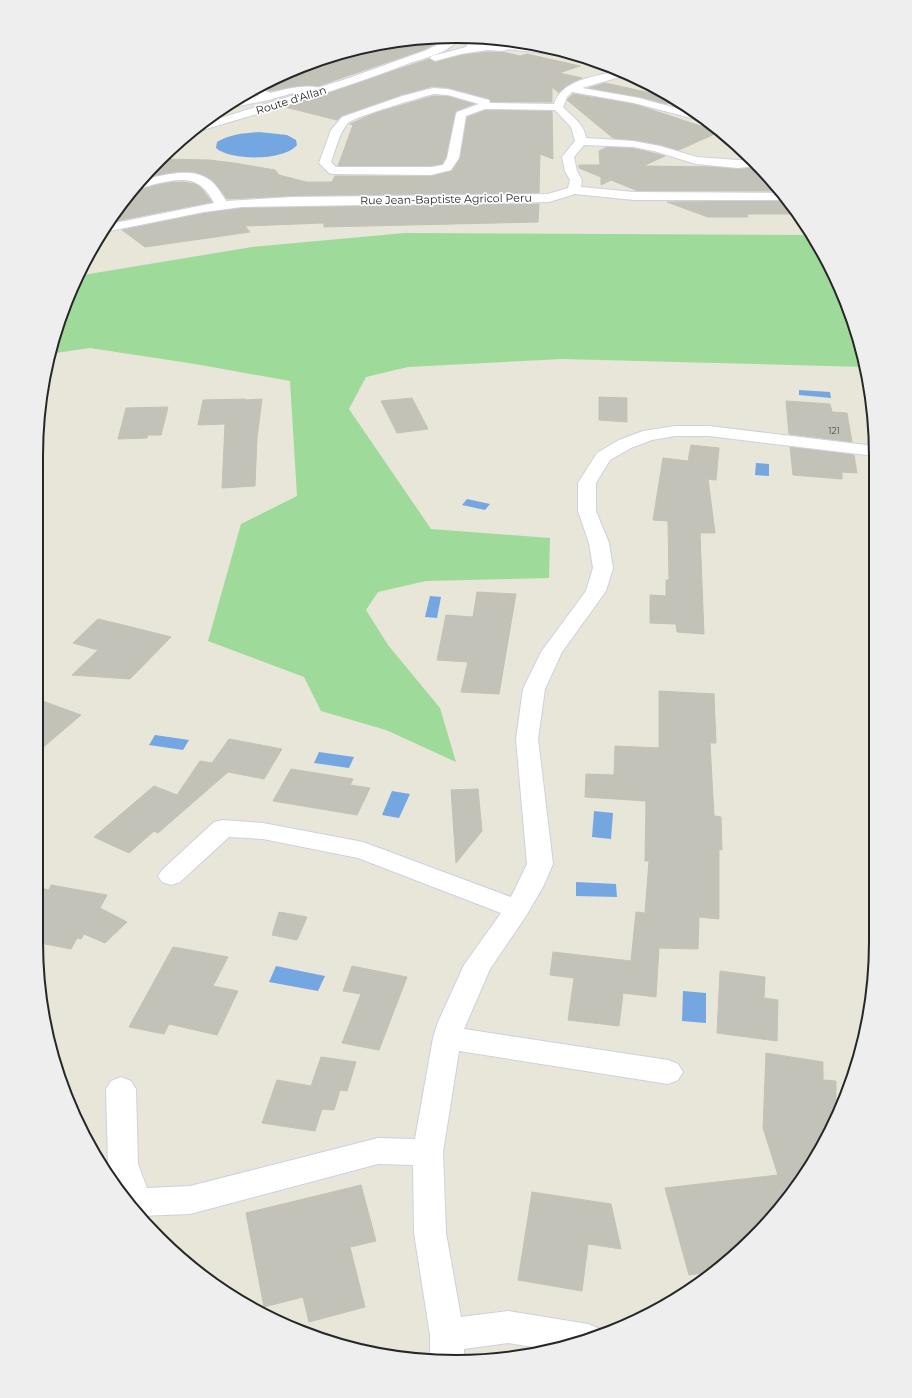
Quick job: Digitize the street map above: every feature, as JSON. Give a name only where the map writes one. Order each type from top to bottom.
[{"type":"street","name":"Route d'Allan","points":[[210,124],[389,68],[428,54],[443,47],[447,43]]},
{"type":"street","points":[[458,43],[461,45],[484,48],[510,47]]},
{"type":"street","name":"Route d'Allan","points":[[389,68],[410,65],[460,51],[484,48]]},
{"type":"street","points":[[558,107],[563,94],[605,71]]},
{"type":"street","points":[[571,89],[635,100],[686,114]]},
{"type":"street","points":[[244,102],[269,97],[292,90],[319,91]]},
{"type":"street","points":[[484,106],[485,102],[475,99],[448,92],[433,91],[406,98],[346,119],[338,130],[325,163],[333,170],[351,171],[431,171],[447,167],[453,158],[461,114],[484,106],[558,107],[578,127],[581,141]]},
{"type":"street","points":[[261,92],[269,97]]},
{"type":"street","points":[[581,141],[633,144],[656,148],[696,160],[738,164],[747,163]]},
{"type":"street","points":[[574,190],[576,180],[571,171],[568,157],[581,141]]},
{"type":"street","points":[[145,184],[176,177],[194,178],[204,181],[222,206]]},
{"type":"street","name":"Rue Jean-Baptiste Agricol Peru","points":[[112,229],[204,208],[292,201],[549,198],[574,190],[634,196],[777,197]]},
{"type":"street","points":[[573,1338],[508,1328],[447,1348],[430,1233],[428,1152],[452,1022],[478,965],[517,909],[530,887],[540,864],[527,739],[534,688],[552,652],[596,591],[603,568],[598,543],[587,510],[586,483],[603,457],[625,444],[649,436],[675,431],[709,431],[869,450]]},
{"type":"street","points":[[171,876],[223,828],[263,831],[363,850],[517,909]]},
{"type":"street","points":[[448,1038],[668,1072]]},
{"type":"street","points":[[121,1089],[124,1164],[136,1202],[190,1200],[378,1151],[428,1152]]},
{"type":"green space","points":[[405,233],[804,235],[814,250],[838,298],[855,349],[859,367],[562,359],[408,367],[366,377],[349,409],[431,529],[550,538],[549,578],[426,581],[378,592],[366,610],[388,645],[440,708],[456,762],[386,730],[321,711],[304,677],[208,641],[241,524],[297,496],[290,381],[195,364],[90,348],[56,353],[74,298],[85,275],[252,247]]},
{"type":"water","points":[[259,132],[287,135],[296,140],[297,145],[291,150],[281,154],[257,157],[233,155],[216,148],[217,142],[227,137],[243,133]]},
{"type":"water","points":[[799,390],[830,392],[831,398],[799,395]]},
{"type":"water","points":[[756,463],[769,464],[769,476],[755,475]]},
{"type":"water","points":[[467,499],[490,504],[485,510],[462,505]]},
{"type":"water","points":[[430,596],[441,597],[437,618],[425,617]]},
{"type":"water","points":[[155,735],[189,740],[183,750],[149,745]]},
{"type":"water","points":[[319,752],[354,757],[349,768],[314,763]]},
{"type":"water","points":[[392,791],[410,794],[399,818],[382,815]]},
{"type":"water","points":[[594,811],[613,813],[611,839],[592,837]]},
{"type":"water","points":[[576,882],[616,884],[617,897],[576,896]]},
{"type":"water","points":[[276,966],[325,976],[318,991],[269,982]]},
{"type":"water","points":[[683,991],[706,993],[706,1023],[682,1021]]},
{"type":"building","points":[[437,44],[423,50],[318,86],[298,86],[270,91],[266,89],[298,74],[349,57],[375,51]]},
{"type":"building","points":[[503,52],[520,56],[527,54],[580,66],[559,73],[582,78],[571,83],[559,93],[552,87],[552,102],[491,102],[489,99],[448,88],[433,86],[342,116],[337,120],[285,107],[429,59],[435,62],[461,55]]},
{"type":"building","points":[[605,83],[653,94],[670,103],[666,104],[639,97],[589,88]]},
{"type":"building","points":[[573,94],[634,104],[707,128],[714,134],[679,150],[633,140],[613,138],[567,100]]},
{"type":"building","points":[[433,96],[448,96],[474,104],[456,111],[446,157],[442,164],[431,166],[338,166],[353,125],[350,124],[375,113]]},
{"type":"building","points":[[485,110],[552,111],[553,159],[540,154],[539,193],[292,196],[227,199],[212,180],[195,172],[176,172],[152,177],[169,159],[209,160],[234,163],[275,170],[279,175],[306,182],[332,182],[335,176],[431,176],[452,171],[460,158],[467,117]]},
{"type":"building","points":[[607,147],[633,148],[665,156],[643,166],[752,168],[773,191],[638,191],[611,180],[601,185],[601,177],[579,168],[579,165],[600,165],[599,151]]},
{"type":"building","points":[[182,182],[196,184],[212,202],[117,221],[136,195],[139,195],[138,193],[141,189],[165,183]]},
{"type":"building","points":[[781,201],[790,214],[747,214],[748,217],[708,217],[667,202]]},
{"type":"building","points":[[539,204],[538,222],[324,227],[324,223],[245,226],[250,232],[145,247],[122,230],[204,213],[242,208]]},
{"type":"building","points":[[599,397],[627,398],[627,422],[599,420]]},
{"type":"building","points":[[412,398],[428,429],[397,433],[381,401]]},
{"type":"building","points":[[262,399],[257,438],[255,486],[222,488],[225,424],[198,425],[203,400]]},
{"type":"building","points":[[786,401],[830,404],[832,412],[847,413],[852,442],[789,434]]},
{"type":"building","points":[[168,407],[161,435],[148,435],[147,438],[118,439],[126,408]]},
{"type":"building","points":[[691,445],[719,448],[716,480],[708,479],[715,533],[700,533],[704,634],[677,632],[676,624],[650,623],[650,595],[666,596],[666,580],[669,580],[668,521],[653,520],[663,458],[688,461]]},
{"type":"building","points":[[790,447],[854,455],[857,473],[842,472],[842,479],[793,475]]},
{"type":"building","points":[[477,592],[516,594],[499,694],[461,692],[468,662],[437,660],[446,615],[473,617]]},
{"type":"building","points":[[98,619],[171,637],[130,679],[72,675],[98,650],[73,643]]},
{"type":"building","points":[[659,691],[714,694],[716,743],[710,743],[714,816],[721,817],[722,850],[719,849],[719,919],[699,917],[698,949],[659,948],[656,997],[623,993],[619,1026],[568,1020],[574,978],[550,975],[553,952],[631,961],[636,912],[645,913],[649,861],[645,861],[646,801],[585,797],[586,774],[614,775],[615,746],[659,748]]},
{"type":"building","points":[[43,701],[81,715],[43,747]]},
{"type":"building","points":[[229,739],[282,749],[264,779],[228,772],[158,833],[154,831],[129,853],[94,837],[154,786],[177,795],[200,761],[212,763]]},
{"type":"building","points":[[291,769],[353,779],[350,785],[370,788],[357,815],[273,801]]},
{"type":"building","points":[[478,789],[482,831],[456,863],[451,790]]},
{"type":"building","points":[[51,885],[107,895],[100,908],[127,922],[105,943],[84,934],[81,939],[77,938],[71,949],[43,944],[43,889],[49,890]]},
{"type":"building","points":[[279,912],[307,917],[297,940],[272,935]]},
{"type":"building","points":[[173,947],[228,957],[213,986],[238,991],[217,1035],[169,1024],[164,1034],[129,1027]]},
{"type":"building","points":[[352,966],[407,977],[379,1050],[342,1043],[361,994],[343,991]]},
{"type":"building","points":[[720,971],[765,977],[764,998],[778,1000],[777,1041],[717,1033]]},
{"type":"building","points":[[766,1053],[823,1062],[823,1080],[836,1081],[836,1104],[814,1148],[784,1193],[748,1234],[707,1270],[702,1273],[689,1275],[665,1188],[778,1175],[763,1128]]},
{"type":"building","points":[[321,1057],[356,1062],[347,1091],[340,1090],[334,1110],[322,1109],[315,1131],[262,1123],[277,1080],[311,1086]]},
{"type":"building","points":[[361,1185],[376,1241],[350,1247],[365,1307],[309,1322],[303,1297],[264,1307],[246,1213]]},
{"type":"building","points":[[532,1192],[611,1204],[621,1249],[588,1244],[582,1291],[518,1280]]}]
